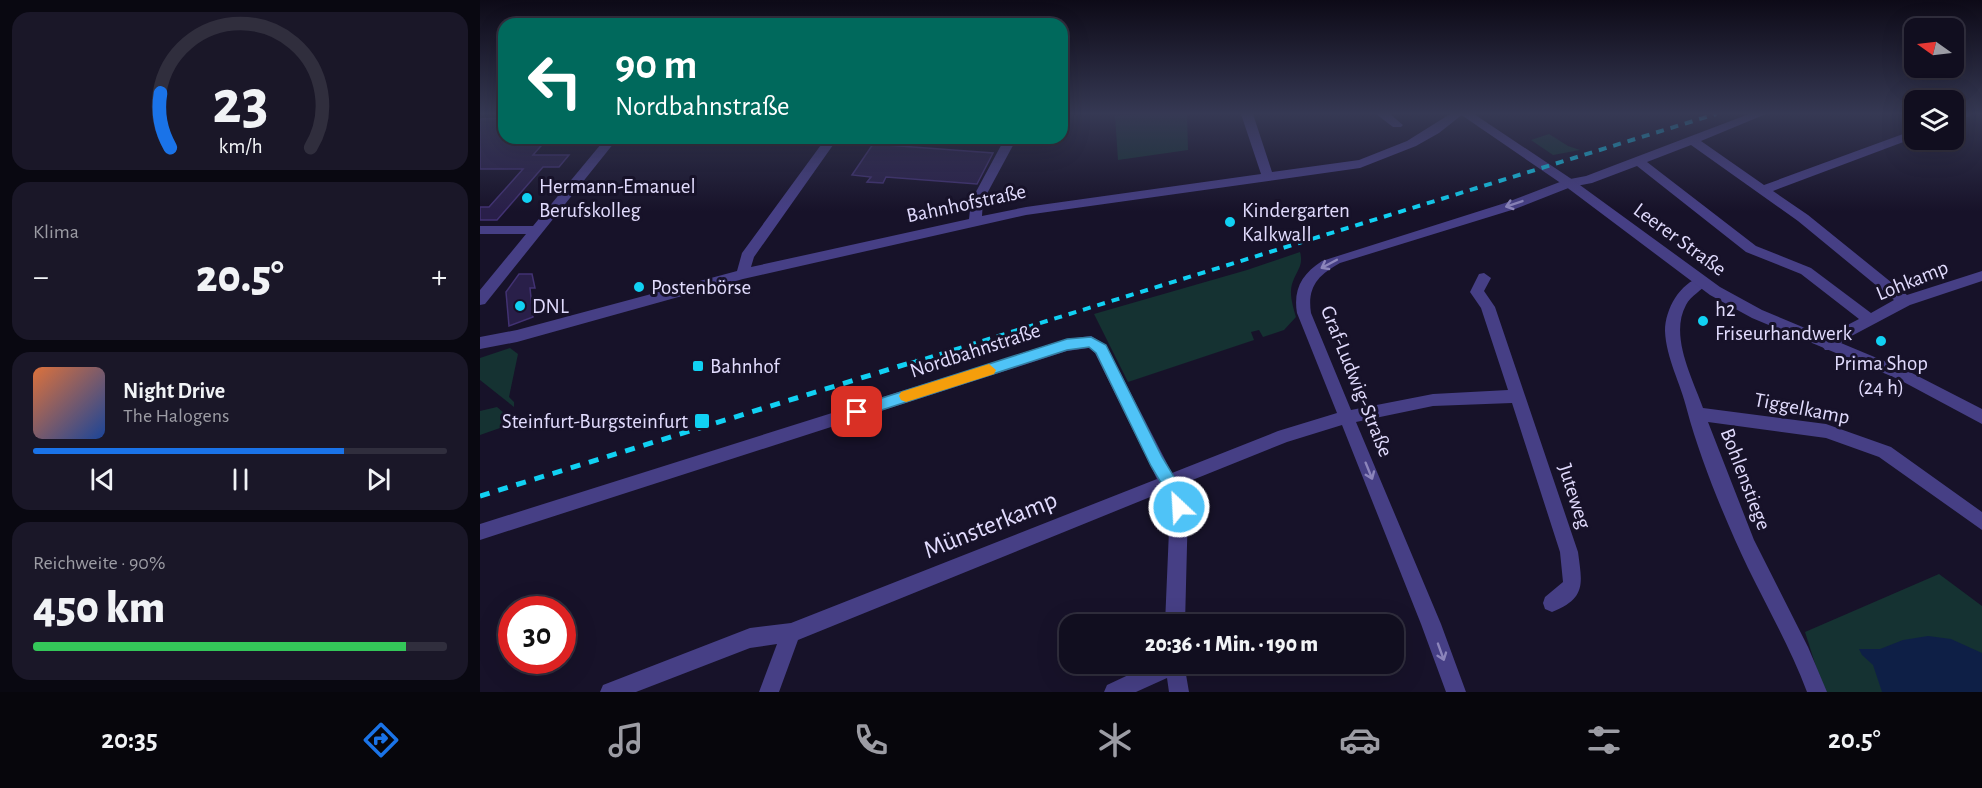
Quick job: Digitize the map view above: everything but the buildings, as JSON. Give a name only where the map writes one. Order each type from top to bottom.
[{"type":"street","points":[[480,300],[605,146]]},
{"type":"street","points":[[743,274],[747,256],[826,146]]},
{"type":"street","points":[[976,222],[977,201],[1007,146]]},
{"type":"street","points":[[1258,146],[1268,178]]},
{"type":"street","name":"Bahnhofstraße","points":[[480,343],[517,336],[743,274],[976,222],[1053,206],[1337,169],[1375,159],[1405,146]]},
{"type":"street","name":"Leerer Straße","points":[[1514,146],[1569,183],[1701,282],[1757,314],[1903,375],[1982,417]]},
{"type":"street","points":[[1569,183],[1588,180],[1679,146]]},
{"type":"street","points":[[1701,146],[1803,218],[1905,301]]},
{"type":"street","points":[[1763,190],[1881,146]]},
{"type":"street","points":[[1639,161],[1751,249],[1806,271],[1870,320]]},
{"type":"street","name":"Graf-Ludwig-Straße","points":[[1456,692],[1309,327],[1302,305],[1303,288],[1311,275],[1326,264],[1510,206],[1569,183]]},
{"type":"street","points":[[480,230],[536,230]]},
{"type":"street","name":"Lohkamp","points":[[1830,346],[1839,336],[1905,301],[1982,276]]},
{"type":"street","name":"Juteweg","points":[[1484,278],[1477,292],[1488,307],[1569,552],[1573,586],[1552,603]]},
{"type":"street","name":"Bohlenstiege","points":[[1701,282],[1691,288],[1681,300],[1672,323],[1678,357],[1696,414],[1747,544],[1794,638],[1817,692]]},
{"type":"street","name":"Nordbahnstraße","points":[[480,532],[1080,342],[1091,342],[1101,349],[1176,495],[1179,507],[1175,614]]},
{"type":"street","points":[[1347,417],[1433,400],[1518,396]]},
{"type":"street","name":"Tiggelkamp","points":[[1696,414],[1826,431],[1885,452],[1982,522]]},
{"type":"street","name":"Münsterkamp","points":[[610,692],[653,685],[750,638],[791,633],[1284,436],[1347,417]]},
{"type":"street","points":[[769,692],[791,633]]},
{"type":"street","points":[[1114,692],[1151,674]]},
{"type":"street","points":[[1176,674],[1179,692]]},
{"type":"green space","points":[[1117,146],[1188,146],[1188,150],[1118,160]]},
{"type":"green space","points":[[1540,146],[1569,146],[1580,150],[1553,155]]},
{"type":"green space","points":[[1300,252],[1300,265],[1291,288],[1296,317],[1284,330],[1263,337],[1259,330],[1251,332],[1254,340],[1128,382],[1094,314],[1247,270]]},
{"type":"green space","points":[[510,348],[518,354],[509,397],[514,402],[514,407],[480,380],[480,358]]},
{"type":"green space","points":[[497,407],[504,413],[500,428],[480,435],[480,411]]},
{"type":"green space","points":[[1939,574],[1982,606],[1982,692],[1824,692],[1805,632]]},
{"type":"water","points":[[1928,636],[1951,639],[1982,653],[1982,692],[1882,692],[1873,665],[1859,649],[1880,649],[1903,640]]},
{"type":"railway","points":[[911,363],[1612,146]]},
{"type":"railway","points":[[480,496],[916,361]]},
{"type":"slow traffic","points":[[906,396],[989,370]]},
{"type":"place","name":"Hermann-Emanuel Berufskolleg","points":[[527,198]]},
{"type":"place","name":"Kindergarten Kalkwall","points":[[1230,222]]},
{"type":"place","name":"Postenbörse","points":[[639,287]]},
{"type":"place","name":"DNL","points":[[520,306]]},
{"type":"place","name":"h2 Friseurhandwerk","points":[[1703,321]]},
{"type":"place","name":"Prima Shop (24 h)","points":[[1881,341]]},
{"type":"place","name":"Bahnhof","points":[[698,366]]},
{"type":"place","name":"Steinfurt-Burgsteinfurt","points":[[702,421]]},
{"type":"route","points":[[857,412],[1067,345],[1091,342],[1097,344],[1101,349],[1156,462],[1176,495],[1179,507]]}]
